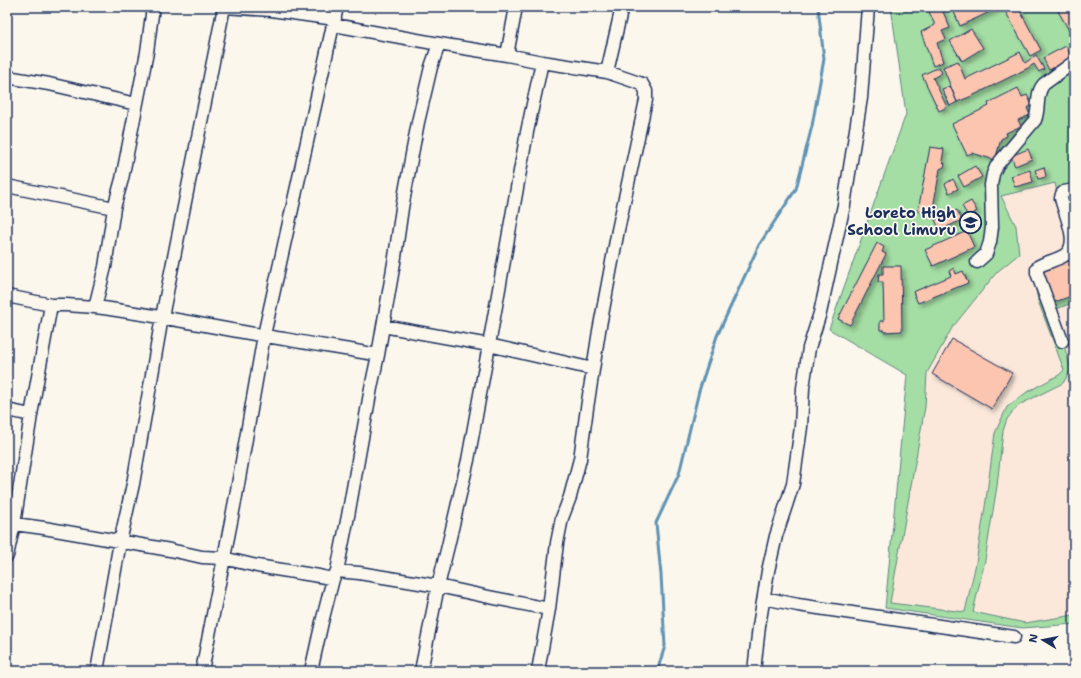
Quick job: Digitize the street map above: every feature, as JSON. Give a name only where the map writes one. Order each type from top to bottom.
[{"type":"street","points":[[95,307],[147,52],[153,7]]},
{"type":"street","points":[[96,671],[120,542],[133,484],[162,317],[222,7],[270,10],[336,17],[440,44],[607,72],[642,84],[646,90],[646,100],[599,331],[580,459],[570,497],[562,518],[557,543],[549,609],[538,671]]},
{"type":"street","points":[[507,55],[516,7]]},
{"type":"street","points":[[607,72],[622,7]]},
{"type":"street","points":[[754,671],[768,571],[776,536],[793,484],[801,427],[803,388],[809,348],[820,313],[844,205],[861,98],[868,7]]},
{"type":"street","points":[[202,671],[236,496],[264,335],[336,17]]},
{"type":"street","points":[[311,671],[348,516],[370,388],[378,355],[402,208],[420,115],[431,67],[440,44]]},
{"type":"street","points":[[421,671],[438,586],[468,460],[490,345],[527,132],[542,62]]},
{"type":"street","points":[[977,262],[986,254],[990,242],[992,227],[991,185],[993,174],[997,165],[1035,120],[1038,113],[1040,87],[1074,62]]},
{"type":"street","points":[[7,77],[49,84],[136,104]]},
{"type":"street","points":[[7,186],[114,208]]},
{"type":"street","points":[[1062,341],[1037,273],[1037,269],[1039,266],[1065,255],[1070,251],[1073,234],[1061,198],[1064,192],[1074,190]]},
{"type":"street","points":[[7,296],[51,305],[95,307],[162,317],[378,355]]},
{"type":"street","points":[[7,556],[10,523],[22,468],[51,305]]},
{"type":"street","points":[[383,326],[490,345],[593,368]]},
{"type":"street","points":[[7,410],[31,415]]},
{"type":"street","points":[[10,523],[202,556],[223,558],[257,566],[335,575],[359,573],[438,586],[489,598],[549,609]]},
{"type":"street","points":[[764,598],[805,606],[1014,637]]},
{"type":"shaded area","name":"Loreto High School Limuru","points":[[891,7],[1074,7],[1074,624],[1022,628],[885,608],[907,375],[829,329],[906,114]]},
{"type":"green space","points":[[891,7],[1074,7],[1074,302],[1054,310],[1071,370],[1063,383],[1019,405],[1007,419],[1003,431],[997,486],[985,560],[973,612],[1025,623],[1074,615],[1074,624],[1022,628],[885,608],[907,375],[829,329],[906,114]],"holes":[[[1055,183],[1066,233],[1065,248],[1042,258],[1032,267],[1038,301],[1064,370],[1059,375],[1027,392],[1007,407],[995,433],[976,563],[965,612],[890,603],[925,407],[927,373],[952,328],[997,272],[1019,254],[1016,226],[1001,196]]]},
{"type":"building","points":[[927,7],[941,7],[950,28],[942,31],[946,39],[937,43],[943,62],[933,66],[921,32],[935,25]]},
{"type":"building","points":[[964,7],[1000,7],[960,26],[954,12]]},
{"type":"building","points":[[1007,7],[1018,7],[1041,50],[1030,56],[1004,9]]},
{"type":"building","points":[[1066,7],[1074,7],[1074,39],[1058,11]]},
{"type":"building","points":[[971,29],[983,48],[962,61],[950,41]]},
{"type":"building","points":[[1066,46],[1072,58],[1049,70],[1043,58]]},
{"type":"building","points":[[1020,52],[1025,63],[1036,55],[1044,69],[1039,72],[1034,64],[972,96],[957,102],[943,67],[958,61],[965,79]]},
{"type":"building","points":[[939,67],[942,73],[933,78],[947,107],[939,111],[922,75]]},
{"type":"building","points":[[950,86],[957,102],[950,106],[942,89]]},
{"type":"building","points":[[1018,88],[1022,97],[1027,95],[1032,105],[1027,108],[1030,115],[1018,120],[1021,126],[1006,133],[1007,136],[1001,139],[995,160],[972,153],[967,155],[952,124],[989,106],[988,103]]},
{"type":"building","points":[[930,147],[944,149],[942,161],[945,164],[944,167],[940,169],[932,214],[918,211]]},
{"type":"building","points":[[1028,149],[1032,159],[1015,166],[1011,156]]},
{"type":"building","points":[[975,166],[982,177],[964,187],[958,176]]},
{"type":"building","points":[[1044,167],[1046,177],[1038,179],[1035,170]]},
{"type":"building","points":[[1030,170],[1033,182],[1015,187],[1011,176]]},
{"type":"building","points":[[953,179],[958,189],[949,193],[945,184]]},
{"type":"building","points":[[971,201],[977,211],[968,216],[962,206]]},
{"type":"building","points":[[957,210],[962,220],[940,230],[935,220]]},
{"type":"building","points":[[967,231],[974,247],[933,266],[925,250]]},
{"type":"building","points":[[877,243],[884,247],[882,252],[886,254],[850,325],[838,319]]},
{"type":"building","points":[[1074,258],[1074,295],[1052,303],[1041,270]]},
{"type":"building","points":[[883,266],[901,266],[902,331],[884,332],[884,330],[880,330],[880,321],[884,321],[883,282],[878,282],[879,274],[883,274]]},
{"type":"building","points":[[954,268],[956,274],[963,271],[968,283],[918,303],[913,292],[951,276],[949,271]]},
{"type":"building","points":[[952,339],[1012,373],[992,409],[932,374]]},
{"type":"waterway","points":[[657,671],[665,646],[656,523],[679,474],[699,391],[717,336],[759,245],[796,189],[812,126],[824,59],[818,7]]},
{"type":"place","name":"Loreto High School Limuru","points":[[971,222]]}]
